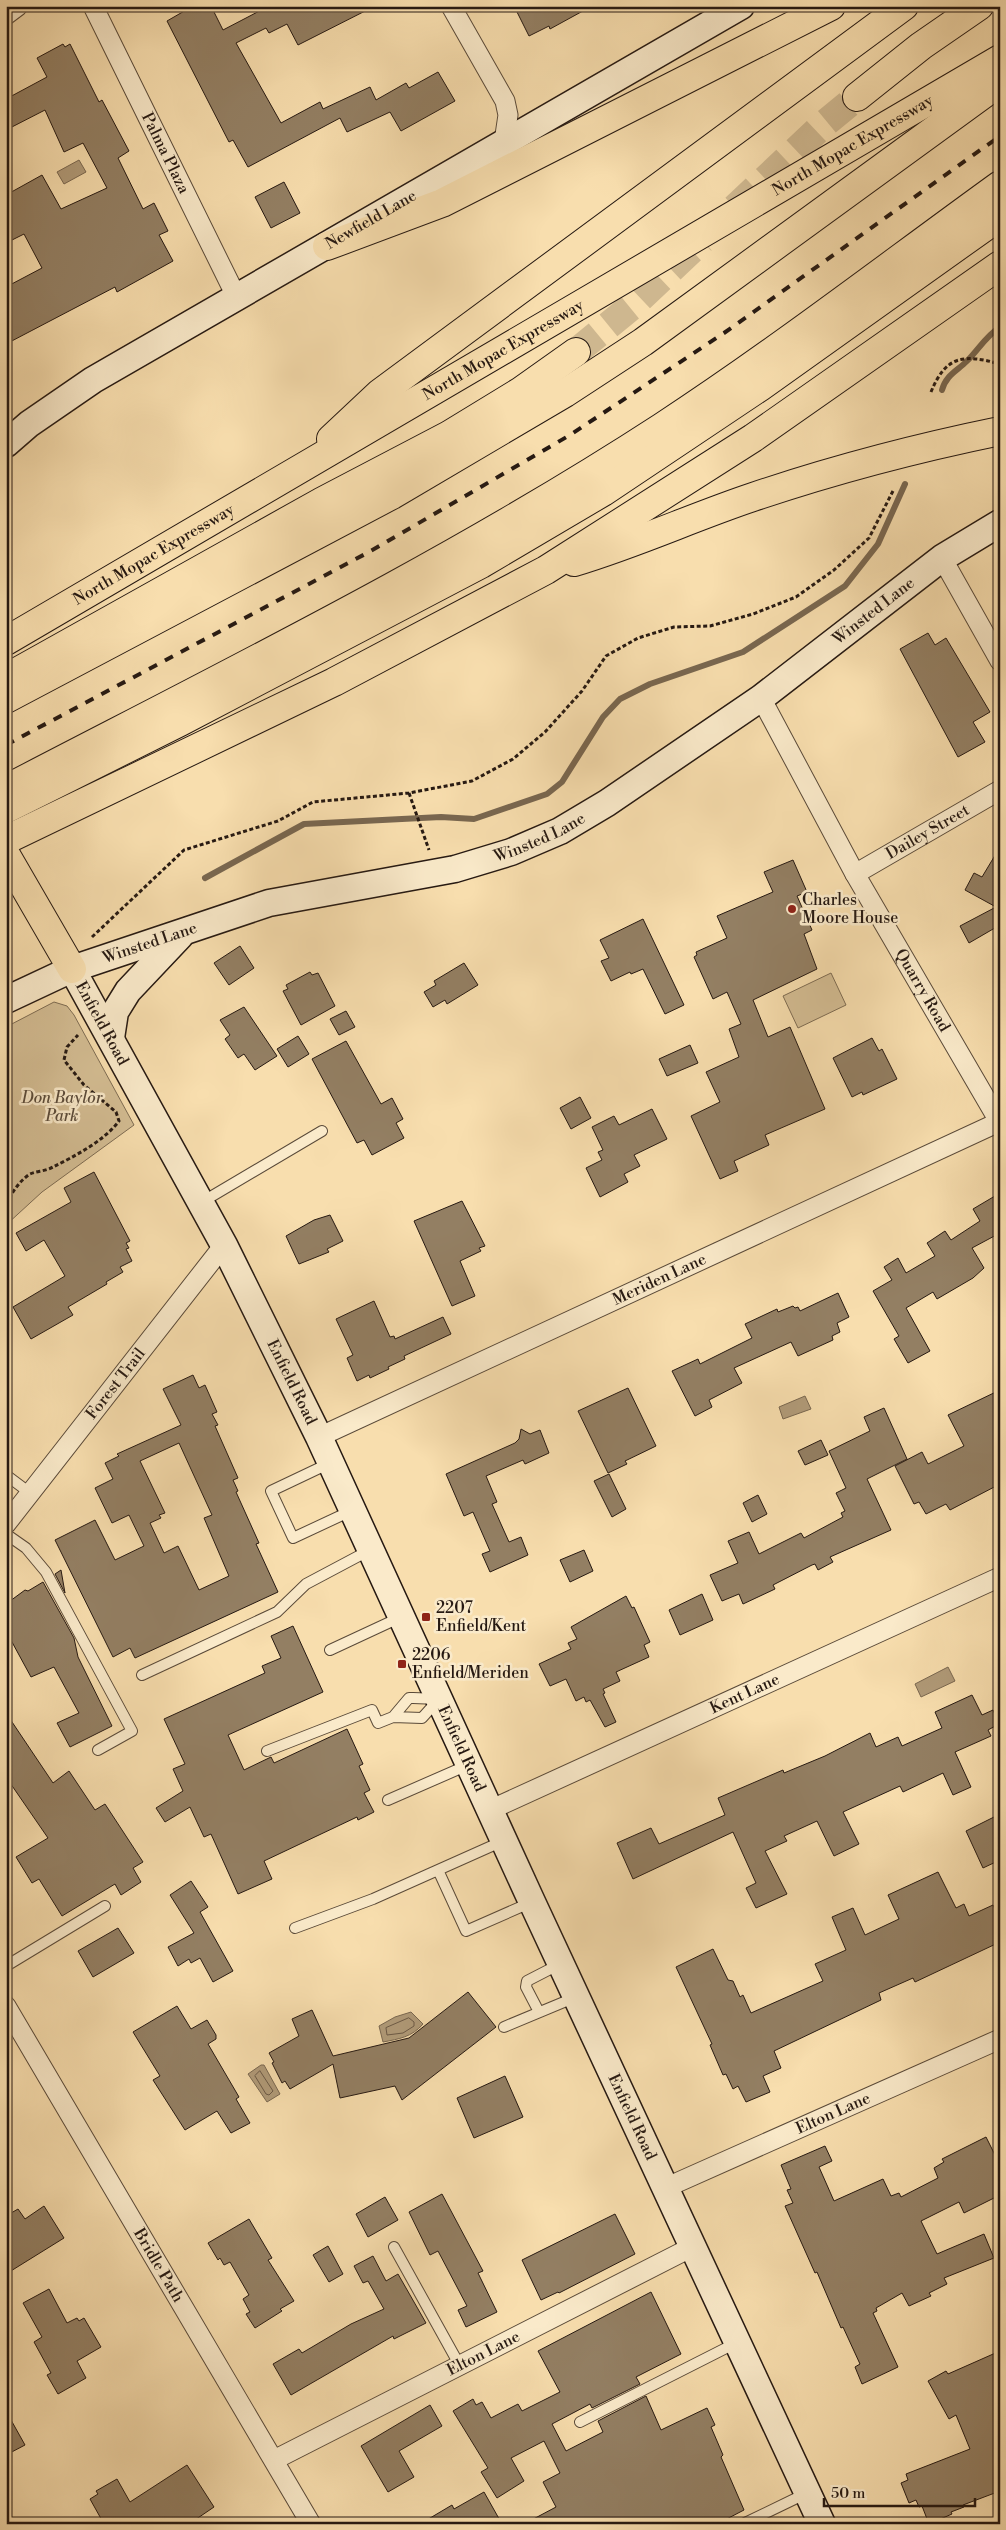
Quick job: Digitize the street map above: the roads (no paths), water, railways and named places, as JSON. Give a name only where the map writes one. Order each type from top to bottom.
[{"type":"main road","name":"Newfield Lane","points":[[6,444],[28,424],[93,380],[741,6]]},
{"type":"main road","points":[[327,246],[442,203],[831,6]]},
{"type":"main road","points":[[297,471],[380,393],[904,6]]},
{"type":"main road","points":[[858,97],[920,46],[979,6]]},
{"type":"main road","name":"North Mopac Expressway","points":[[6,641],[1000,59]]},
{"type":"main road","points":[[6,699],[392,495],[565,393],[643,342],[1000,82]]},
{"type":"main road","points":[[6,809],[57,774],[434,563],[563,488],[663,426],[1000,185]]},
{"type":"main road","points":[[6,789],[57,774],[481,564],[602,492],[760,387],[1000,216]]},
{"type":"main road","points":[[6,840],[334,682],[546,570],[753,438],[1000,265]]},
{"type":"main road","points":[[6,678],[321,502],[449,435],[521,391],[576,352]]},
{"type":"main road","points":[[546,570],[620,549],[752,497],[821,476],[1000,431]]},
{"type":"main road","name":"Winsted Lane","points":[[6,1000],[72,969],[269,903],[455,868],[511,852],[560,831],[607,803],[761,698],[942,558],[1000,523]]},
{"type":"main road","name":"Enfield Road","points":[[6,856],[111,1038],[201,1202],[319,1437],[532,1902],[822,2524]]},
{"type":"main road","points":[[111,1038],[115,1012],[128,991],[184,931]]},
{"type":"street","points":[[6,15],[18,6]]},
{"type":"street","name":"Palma Plaza","points":[[93,6],[238,298]]},
{"type":"street","points":[[451,6],[505,101],[508,116],[504,142]]},
{"type":"street","points":[[942,558],[1000,661]]},
{"type":"street","name":"Quarry Road","points":[[761,698],[855,874],[1000,1123]]},
{"type":"street","name":"Dailey Street","points":[[855,874],[1000,790]]},
{"type":"street","name":"Meriden Lane","points":[[319,1437],[1000,1123]]},
{"type":"street","name":"Forest Trail","points":[[6,1524],[224,1245]]},
{"type":"street","name":"Kent Lane","points":[[490,1810],[1000,1576]]},
{"type":"street","name":"Bridle Path","points":[[6,2006],[311,2524]]},
{"type":"street","name":"Elton Lane","points":[[666,2188],[1000,2039]]},
{"type":"street","name":"Elton Lane","points":[[274,2460],[692,2247]]},
{"type":"lane","points":[[201,1202],[322,1131]]},
{"type":"lane","points":[[331,1463],[271,1491],[293,1538],[353,1510]]},
{"type":"lane","points":[[6,1475],[30,1493]]},
{"type":"lane","points":[[6,1534],[26,1548],[46,1572],[132,1731],[98,1750]]},
{"type":"lane","points":[[142,1675],[277,1612],[306,1584],[371,1550]]},
{"type":"lane","points":[[330,1650],[402,1616]]},
{"type":"lane","points":[[267,1751],[372,1710],[378,1723],[392,1717],[409,1698],[439,1699]]},
{"type":"lane","points":[[392,1717],[422,1718],[439,1699]]},
{"type":"lane","points":[[388,1800],[469,1765]]},
{"type":"lane","points":[[294,1928],[373,1899],[504,1841]]},
{"type":"lane","points":[[438,1870],[466,1930],[532,1902]]},
{"type":"lane","points":[[6,1966],[105,1906]]},
{"type":"lane","points":[[539,2012],[526,1987],[527,1980],[561,1964]]},
{"type":"lane","points":[[504,2027],[577,1996]]},
{"type":"lane","points":[[394,2247],[460,2366]]},
{"type":"lane","points":[[580,2422],[737,2343]]},
{"type":"lane","points":[[743,2524],[808,2493]]},
{"type":"water","points":[[79,160],[86,172],[64,184],[57,172]]},
{"type":"water","points":[[805,1396],[811,1409],[783,1419],[779,1407]]},
{"type":"water","points":[[948,1667],[955,1681],[921,1697],[915,1684]]},
{"type":"water","points":[[411,2012],[423,2024],[410,2035],[383,2042],[379,2026],[395,2017]]},
{"type":"water","points":[[264,2065],[280,2094],[267,2102],[248,2074]]},
{"type":"waterway","points":[[942,390],[949,377],[1000,327]]},
{"type":"waterway","points":[[205,878],[304,824],[441,817],[474,819],[547,794],[562,782],[603,717],[620,699],[650,684],[743,652],[845,586],[878,544],[905,484]]},
{"type":"tunnel","points":[[735,208],[823,125],[857,97]]},
{"type":"tunnel","points":[[576,352],[632,306],[702,240]]},
{"type":"railway","points":[[6,745],[369,552],[570,435],[724,333],[1000,136]]},
{"type":"place","name":"Charles Moore House","points":[[792,909]]},
{"type":"place","name":"2207 Enfield/Kent","points":[[426,1617]]},
{"type":"place","name":"2206 Enfield/Meriden","points":[[402,1664]]},
{"type":"park label","name":"Don Baylor Park","points":[[62,1107]]}]
